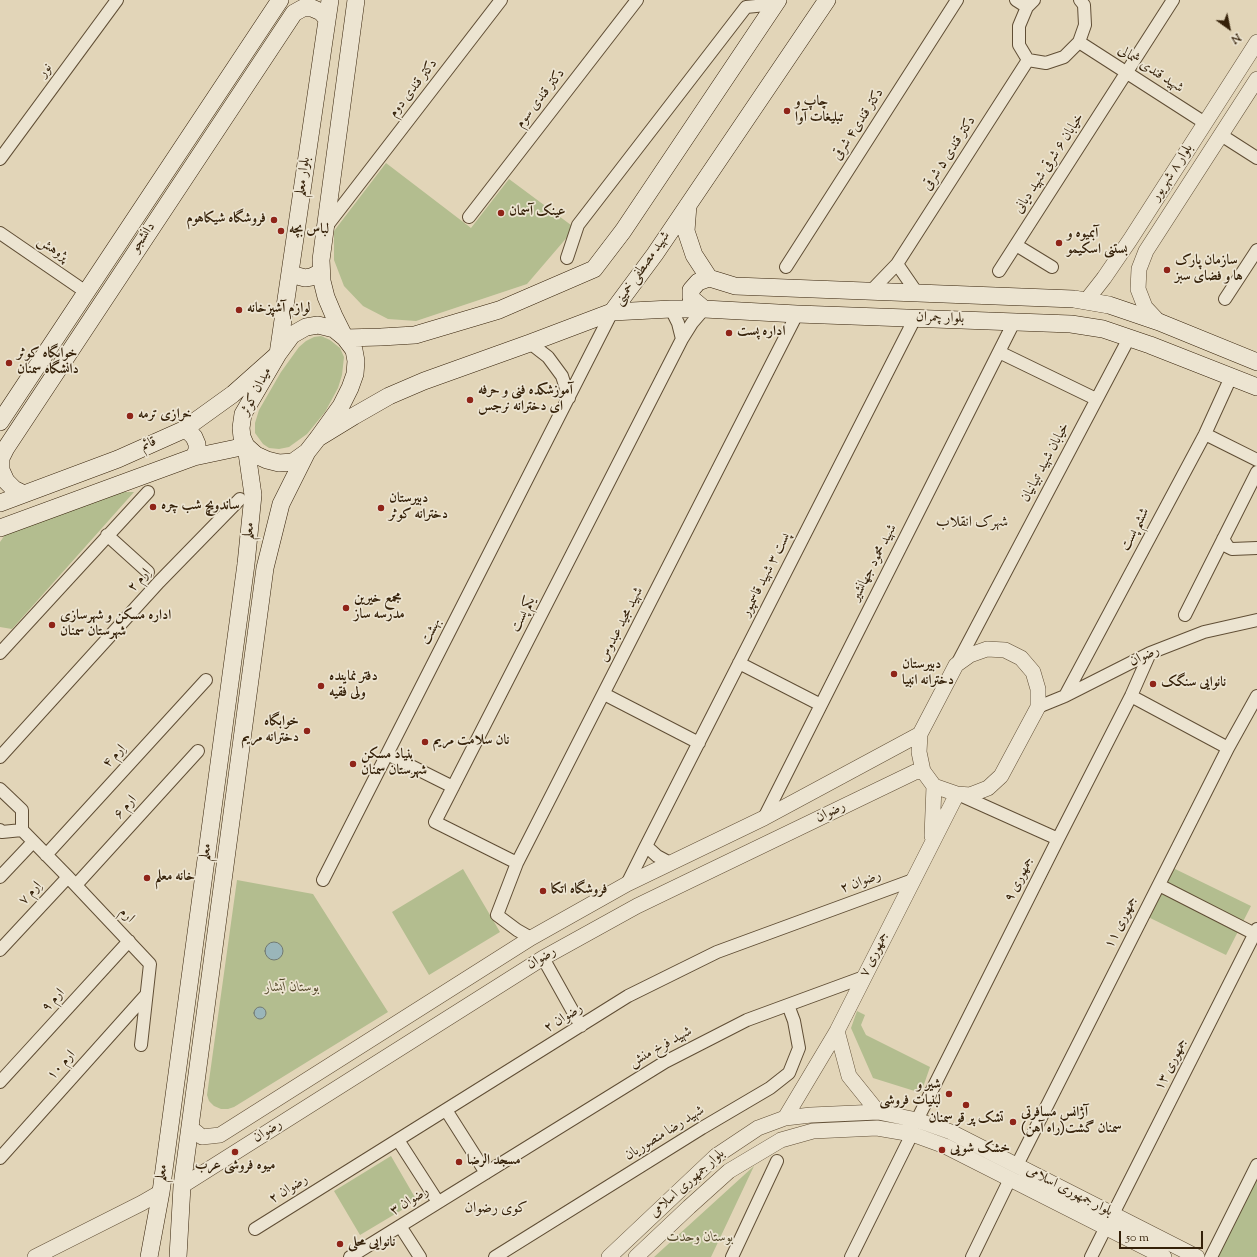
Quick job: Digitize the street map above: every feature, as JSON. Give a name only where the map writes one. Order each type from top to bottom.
[{"type":"main road","name":"دانشجو","points":[[0,422],[280,0]]},
{"type":"main road","name":"بلوار معلم","points":[[278,354],[330,0]]},
{"type":"main road","name":"بلوار معلم","points":[[345,338],[326,297],[322,281],[321,260],[356,0]]},
{"type":"main road","name":"شهید مصطفی خمینی","points":[[318,438],[389,396],[424,381],[612,312],[655,254],[827,0]]},
{"type":"main road","points":[[345,338],[415,334],[499,310],[594,270],[623,231],[777,2]]},
{"type":"main road","name":"دانشجو","points":[[24,494],[14,489],[6,481],[1,470],[1,458],[6,448],[294,13],[303,8],[312,8],[321,12],[327,19]]},
{"type":"main road","points":[[217,95],[233,105]]},
{"type":"main road","points":[[688,205],[686,231],[694,256],[708,278],[698,282],[691,290],[691,298],[704,309]]},
{"type":"main road","points":[[290,272],[294,275],[305,278],[322,272]]},
{"type":"main road","name":"بلوار چمران","points":[[708,278],[735,286],[1074,299],[1110,305],[1159,322],[1257,362]]},
{"type":"main road","points":[[86,292],[102,302]]},
{"type":"main road","name":"بلوار چمران","points":[[612,312],[704,309],[1078,325],[1103,329],[1129,338],[1257,387]]},
{"type":"main road","name":"میدان کوثر","points":[[318,325],[334,330],[345,338],[354,350],[356,361],[355,374],[341,406],[307,452],[292,462],[279,463],[267,460],[246,446],[242,437],[241,428],[244,414],[278,354],[292,335],[306,327],[318,325]]},
{"type":"main road","name":"قائم","points":[[0,503],[118,459],[182,430],[233,394],[278,354]]},
{"type":"main road","points":[[182,430],[189,432],[194,437],[197,444],[197,450],[194,457]]},
{"type":"main road","name":"قائم","points":[[2,530],[194,457],[246,446]]},
{"type":"main road","name":"معلم","points":[[149,1257],[161,1192],[246,564],[253,495],[246,446]]},
{"type":"main road","name":"معلم","points":[[178,1257],[182,1186],[265,568],[281,504],[307,452]]},
{"type":"street","name":"نور","points":[[0,159],[117,0]]},
{"type":"street","name":"دکتر قندی دوم","points":[[325,229],[501,0]]},
{"type":"street","name":"دکتر قندی سوم","points":[[469,217],[637,0]]},
{"type":"street","name":"دکتر قندی۴ شرقی","points":[[786,266],[957,0]]},
{"type":"street","points":[[1016,0],[1030,4],[1019,26],[1019,45],[1028,60],[1046,64],[1064,57],[1079,42],[1085,25],[1084,5],[1080,0]]},
{"type":"street","name":"خیابان ۶ شرقی شهید دیانی","points":[[999,271],[1173,0]]},
{"type":"street","points":[[567,258],[578,225],[746,7],[777,2]]},
{"type":"street","name":"شهید قندی شمالی","points":[[1079,42],[1205,124]]},
{"type":"street","name":"بلوار ۸ شهریور","points":[[1086,301],[1104,278],[1257,42]]},
{"type":"street","name":"دکتر قندی ۵ شرقی","points":[[872,292],[897,264],[1028,60]]},
{"type":"street","name":"بلوار ۸ شهریور","points":[[1159,322],[1145,307],[1138,289],[1139,269],[1146,251],[1257,79]]},
{"type":"street","points":[[1221,135],[1257,158]]},
{"type":"street","points":[[1168,180],[1186,190]]},
{"type":"street","points":[[331,182],[338,196],[343,198],[350,196]]},
{"type":"street","name":"پژوهش","points":[[0,233],[86,292]]},
{"type":"street","points":[[1016,245],[1052,267]]},
{"type":"street","points":[[1225,300],[1257,250]]},
{"type":"street","points":[[897,264],[917,293]]},
{"type":"street","points":[[671,309],[678,323],[682,339]]},
{"type":"street","name":"یکم پست","points":[[517,863],[435,822],[682,339],[692,323],[704,309]]},
{"type":"street","name":"بهشت","points":[[323,880],[612,312]]},
{"type":"street","name":"شهید مجید عبدوس","points":[[531,938],[517,930],[497,915],[517,863],[797,314]]},
{"type":"street","name":"پست ۳ شهید قاسمپور","points":[[627,884],[915,318]]},
{"type":"street","name":"شهید محمود جهانشیر","points":[[764,818],[1014,322]]},
{"type":"street","name":"خیابان شهید تبیانیان","points":[[956,665],[1129,338]]},
{"type":"street","points":[[530,343],[548,357],[562,376],[569,398]]},
{"type":"street","points":[[999,352],[1096,399]]},
{"type":"street","name":"ششم پست","points":[[1064,696],[1205,434],[1231,377]]},
{"type":"street","points":[[1205,434],[1257,460]]},
{"type":"street","points":[[1185,615],[1257,472]]},
{"type":"street","points":[[0,653],[5,643],[148,492]]},
{"type":"street","name":"اِرم ۲","points":[[0,757],[159,582],[240,499]]},
{"type":"street","points":[[107,536],[148,572]]},
{"type":"street","points":[[1223,539],[1228,547],[1232,549],[1257,548]]},
{"type":"street","name":"رضوان","points":[[1038,707],[1064,696],[1150,653],[1204,632],[1257,620]]},
{"type":"street","points":[[957,794],[970,795],[988,788],[1002,776],[1038,707],[1038,689],[1033,672],[1021,658],[1005,650],[987,649],[970,655],[956,665],[920,734],[918,752],[923,771],[934,786],[957,794],[1058,839]]},
{"type":"street","name":"جمهوری ۹","points":[[917,1120],[1131,696],[1150,653]]},
{"type":"street","points":[[739,663],[821,705]]},
{"type":"street","name":"اِرم ۴","points":[[46,855],[206,680]]},
{"type":"street","points":[[604,694],[699,743]]},
{"type":"street","points":[[1131,696],[1228,748]]},
{"type":"street","name":"جمهوری ۱۱","points":[[1017,1165],[1228,748],[1257,696]]},
{"type":"street","name":"رضوان","points":[[190,1127],[202,1137],[220,1135],[531,938],[627,884],[764,818],[920,734]]},
{"type":"street","name":"ارم ۶","points":[[72,881],[198,751]]},
{"type":"street","points":[[387,754],[453,787]]},
{"type":"street","name":"رضوان","points":[[182,1186],[543,958],[637,906],[914,772],[923,771]]},
{"type":"street","points":[[932,842],[934,786]]},
{"type":"street","points":[[0,789],[22,810],[22,830],[2,832],[0,830]]},
{"type":"street","name":"جمهوری ۷","points":[[785,1118],[837,1031],[957,794]]},
{"type":"street","name":"ارم","points":[[22,830],[150,964],[142,1045]]},
{"type":"street","points":[[0,877],[33,842]]},
{"type":"street","points":[[646,846],[657,856],[670,863]]},
{"type":"street","name":"رضوان ۲","points":[[255,1229],[628,996],[717,952],[913,880]]},
{"type":"street","name":"اِرم ۷","points":[[0,950],[72,881]]},
{"type":"street","points":[[1159,885],[1256,932]]},
{"type":"street","name":"جمهوری ۱۳","points":[[1113,1214],[1256,932]]},
{"type":"street","name":"ارم ۹","points":[[0,1082],[129,941]]},
{"type":"street","points":[[543,958],[581,1026]]},
{"type":"street","name":"شهید فرخ منش","points":[[486,1173],[664,1062],[747,1020],[864,977]]},
{"type":"street","name":"ارم ۱۰","points":[[0,1158],[146,995]]},
{"type":"street","name":"شهید رضا منصوریان","points":[[495,1257],[702,1128],[770,1088],[789,1073],[799,1048],[794,1021],[788,1005]]},
{"type":"street","points":[[837,1031],[848,1076],[878,1112]]},
{"type":"street","points":[[446,1110],[486,1173]]},
{"type":"street","name":"بلوار جمهوری اسلامی","points":[[609,1257],[716,1156],[758,1128],[785,1118],[811,1115],[878,1112],[917,1120],[952,1132],[1197,1257]]},
{"type":"street","name":"بلوار جمهوری اسلامی","points":[[636,1257],[648,1244],[729,1171],[781,1140],[813,1131],[877,1128],[912,1134],[945,1146],[1164,1257]]},
{"type":"street","points":[[851,1257],[912,1134]]},
{"type":"street","points":[[398,1140],[438,1202]]},
{"type":"street","points":[[732,1257],[777,1160]]},
{"type":"street","points":[[1211,1257],[1257,1166]]},
{"type":"street","name":"رضوان ۳","points":[[350,1257],[486,1173]]},
{"type":"street","points":[[972,1257],[1010,1179]]},
{"type":"street","points":[[35,1257],[161,1192]]},
{"type":"street","points":[[400,1226],[420,1257]]},
{"type":"street","points":[[1091,1257],[1106,1227]]},
{"type":"street","points":[[635,1232],[648,1244]]},
{"type":"green space","points":[[386,163],[471,228],[509,179],[575,228],[527,284],[416,321],[388,319],[363,306],[344,286],[334,260],[334,231]]},
{"type":"green space","points":[[321,336],[330,340],[340,348],[344,357],[342,375],[338,388],[325,412],[307,434],[289,447],[279,449],[269,448],[263,444],[255,433],[255,423],[259,410],[281,372],[299,347],[314,337]]},
{"type":"green space","points":[[107,492],[134,492],[12,629],[0,627],[0,542],[7,532]]},
{"type":"green space","points":[[1171,867],[1251,906],[1226,955],[1146,916]]},
{"type":"green space","points":[[463,869],[500,932],[429,975],[392,912]]},
{"type":"green space","name":"بوستان آبشار","points":[[237,880],[313,894],[388,1012],[234,1107],[221,1109],[214,1106],[209,1101],[207,1095]]},
{"type":"green space","points":[[857,1011],[865,1015],[861,1025],[866,1035],[930,1067],[921,1093],[873,1078],[851,1028]]},
{"type":"green space","points":[[391,1156],[417,1201],[360,1235],[334,1191]]},
{"type":"green space","name":"بوستان وحدت","points":[[754,1166],[711,1257],[654,1257]]},
{"type":"green space","points":[[1257,1171],[1257,1257],[1214,1257]]},
{"type":"water","points":[[270,942],[278,942],[283,947],[281,958],[278,960],[270,960],[265,955],[265,947]]},
{"type":"water","points":[[262,1007],[265,1008],[265,1018],[258,1019],[255,1018],[254,1011],[255,1008]]},
{"type":"place","name":"چاپ و تبلیغات آوا","points":[[787,111]]},
{"type":"place","name":"عینک آسمان","points":[[501,213]]},
{"type":"place","name":"فروشگاه شیکاهوم","points":[[274,220]]},
{"type":"place","name":"لباس بچه","points":[[281,231]]},
{"type":"place","name":"آبمیوه و بستنی اسکیمو","points":[[1059,243]]},
{"type":"place","name":"سازمان پارک ها و فضای سبز","points":[[1167,270]]},
{"type":"place","name":"لوازم آشپزخانه","points":[[239,310]]},
{"type":"place","name":"اداره پست","points":[[729,333]]},
{"type":"place","name":"خوابگاه کوثر دانشگاه سمنان","points":[[9,363]]},
{"type":"place","name":"آموزشکده فنی و حرفه ای دخترانه نرجس","points":[[470,400]]},
{"type":"place","name":"خرازی ترمه","points":[[130,416]]},
{"type":"place","name":"ساندویچ شب چره","points":[[153,507]]},
{"type":"place","name":"دبیرستان دخترانه کوثر","points":[[381,508]]},
{"type":"place","name":"مجمع خیرین مدرسه ساز","points":[[346,608]]},
{"type":"place","name":"اداره مسکن و شهرسازی شهرستان سمنان","points":[[52,625]]},
{"type":"place","name":"دبیرستان دخترانه انبیا","points":[[894,674]]},
{"type":"place","name":"نانوایی سنگک","points":[[1153,684]]},
{"type":"place","name":"دفتر نماینده ولی فقیه","points":[[321,686]]},
{"type":"place","name":"خوابگاه دخترانه مریم","points":[[307,731]]},
{"type":"place","name":"نان سلامت مریم","points":[[425,742]]},
{"type":"place","name":"بنیاد مسکن شهرستان سمنان","points":[[353,764]]},
{"type":"place","name":"خانه معلم","points":[[147,878]]},
{"type":"place","name":"فروشگاه اتکا","points":[[543,891]]},
{"type":"place","name":"شیر و لبنیات فروشی","points":[[949,1094]]},
{"type":"place","name":"تشک پر قو سمنان","points":[[966,1105]]},
{"type":"place","name":"آژانس مسافرتی سمنان گشت(راه آهن)","points":[[1013,1122]]},
{"type":"place","name":"خشک شویی","points":[[942,1150]]},
{"type":"place","name":"میوه فروشی عرب","points":[[235,1152]]},
{"type":"place","name":"مسجد الرضا","points":[[459,1162]]},
{"type":"place","name":"نانوایی محلی","points":[[340,1244]]},
{"type":"district","name":"شهرک انقلاب","points":[[972,523]]},
{"type":"district","name":"کوی رضوان","points":[[496,1209]]}]
